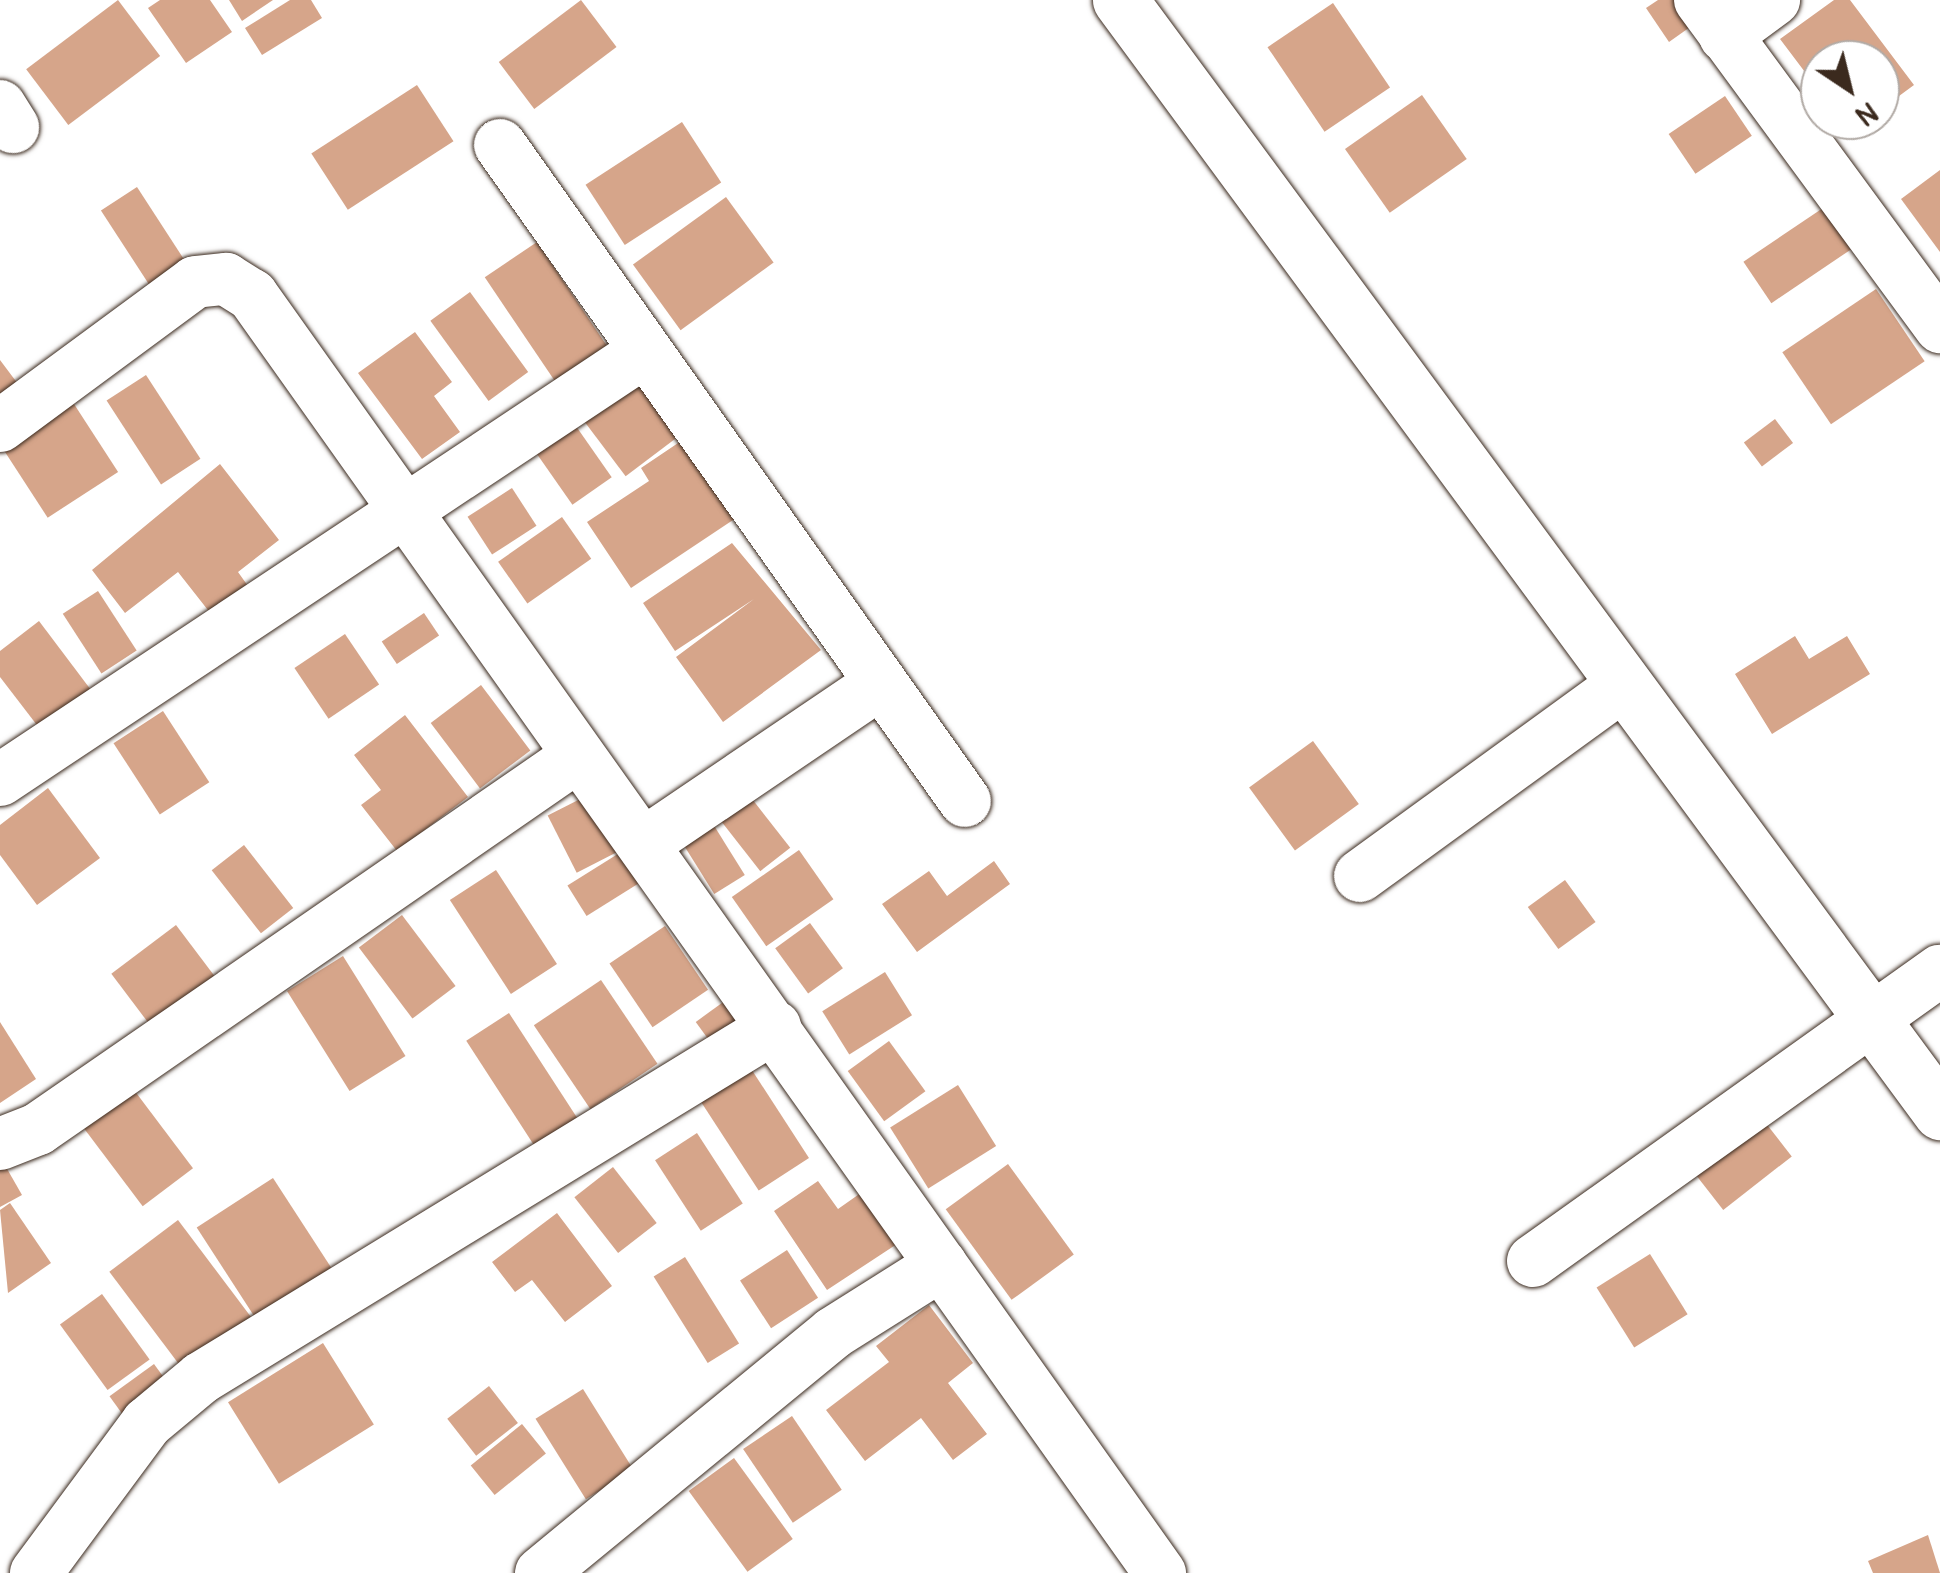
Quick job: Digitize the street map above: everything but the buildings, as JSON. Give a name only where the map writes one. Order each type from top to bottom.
[{"type":"street","points":[[1120,0],[1940,1112]]},
{"type":"street","points":[[1774,0],[1712,18],[1940,327]]},
{"type":"street","points":[[500,145],[641,354],[965,801]]},
{"type":"street","points":[[0,426],[196,282],[226,279],[252,295],[578,756],[646,842],[1160,1573]]},
{"type":"street","points":[[0,780],[404,507],[641,354]]},
{"type":"street","points":[[1360,876],[1624,684]]},
{"type":"street","points":[[646,842],[878,685]]},
{"type":"street","points":[[0,1144],[38,1129],[578,756]]},
{"type":"street","points":[[1533,1261],[1940,972]]},
{"type":"street","points":[[36,1573],[147,1423],[201,1378],[775,1027]]},
{"type":"street","points":[[542,1573],[833,1333],[941,1265]]}]
